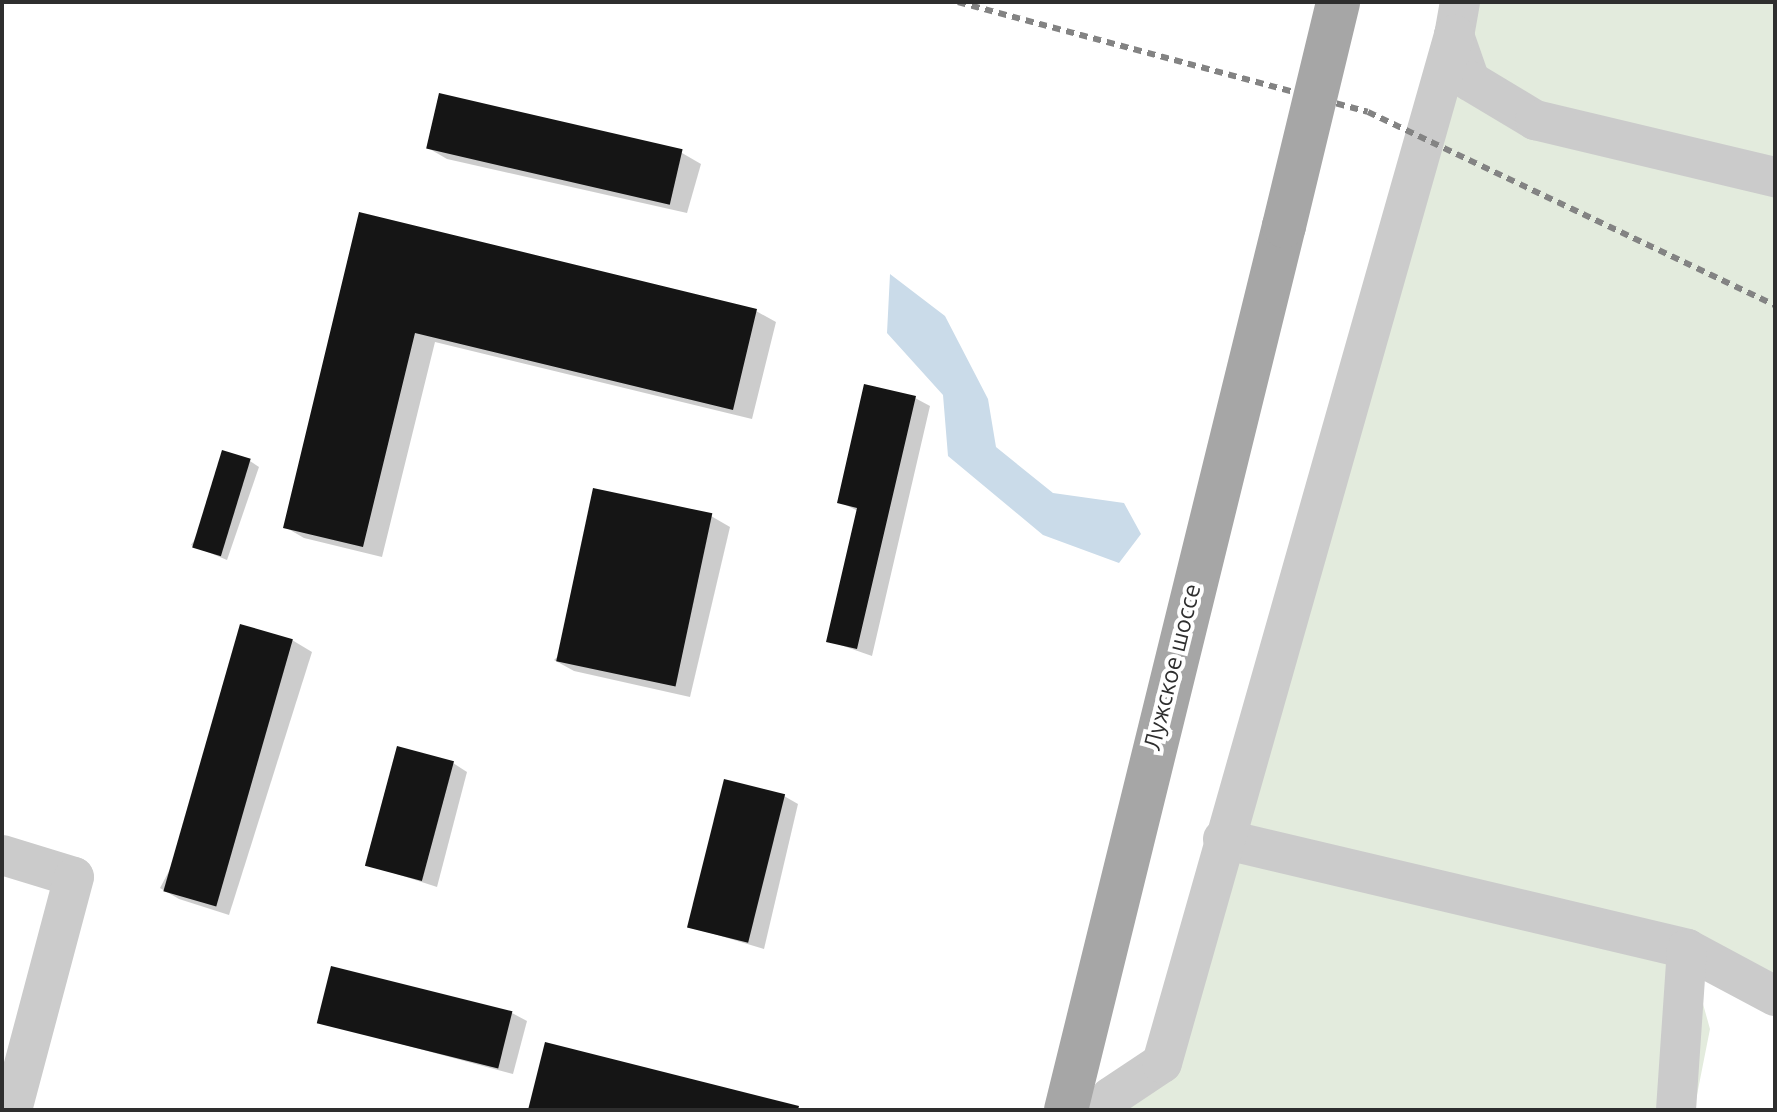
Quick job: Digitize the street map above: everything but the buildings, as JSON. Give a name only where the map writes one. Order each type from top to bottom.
[{"type":"main road","name":"Лужское шоссе","points":[[1066,1110],[1338,2]]},
{"type":"street","points":[[1457,19],[1470,81],[1535,120],[1775,177]]},
{"type":"street","points":[[1108,1110],[1111,1097],[1162,1063],[1457,19]]},
{"type":"street","points":[[1223,839],[1687,949],[1775,996]]},
{"type":"street","points":[[2,855],[74,877],[12,1110]]},
{"type":"street","points":[[1676,1110],[1687,949]]},
{"type":"shaded area","points":[[1463,2],[1775,2],[1775,996],[1688,950],[1710,1029],[1694,1110],[1108,1110],[1162,1063]]},
{"type":"water","points":[[890,274],[945,316],[988,399],[996,447],[1053,493],[1124,503],[1141,534],[1119,563],[1043,535],[948,456],[943,395],[887,333]]},
{"type":"railway","points":[[958,2],[1368,112],[1775,305]]}]
